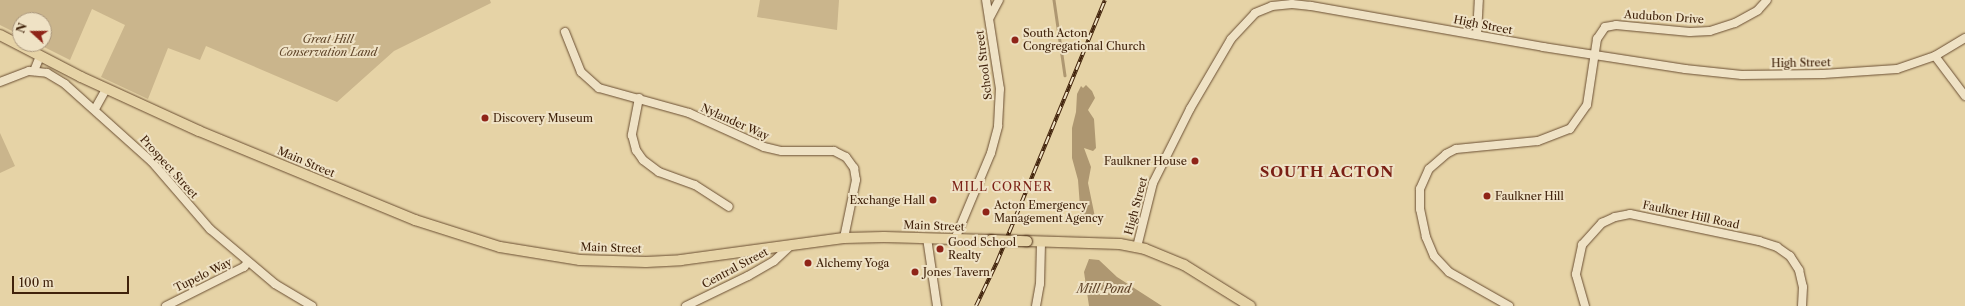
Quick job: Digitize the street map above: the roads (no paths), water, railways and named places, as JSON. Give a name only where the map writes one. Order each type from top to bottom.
[{"type":"main road","name":"Main Street","points":[[0,35],[106,89],[198,131],[415,220],[500,247],[580,260],[646,262],[681,260],[844,238],[927,238],[1137,246],[1184,265],[1250,306]]},
{"type":"street","name":"School Street","points":[[955,239],[990,157],[998,126],[1000,89],[990,17],[986,0]]},
{"type":"street","points":[[990,17],[999,0]]},
{"type":"street","points":[[1477,35],[1479,0]]},
{"type":"street","name":"Audubon Drive","points":[[1595,55],[1599,35],[1609,25],[1690,32],[1710,31],[1735,23],[1758,10],[1767,0]]},
{"type":"street","name":"High Street","points":[[1137,246],[1150,191],[1158,169],[1231,38],[1246,21],[1264,9],[1292,4],[1312,3],[1477,35],[1595,55],[1686,69],[1742,75],[1823,74],[1897,69],[1935,56],[1965,38]]},
{"type":"street","name":"Nylander Way","points":[[565,32],[579,68],[587,80],[604,89],[639,98],[689,114],[764,147],[782,151],[834,151],[846,157],[854,168],[856,180],[844,238]]},
{"type":"street","points":[[1509,306],[1449,272],[1434,256],[1421,217],[1420,189],[1429,169],[1437,160],[1456,149],[1538,141],[1570,129],[1586,105],[1595,55]]},
{"type":"street","points":[[0,82],[34,71],[40,56]]},
{"type":"street","points":[[1935,56],[1965,96]]},
{"type":"street","name":"Prospect Street","points":[[34,71],[47,73],[65,84],[152,162],[210,228],[248,262],[296,299],[312,306]]},
{"type":"street","points":[[95,110],[106,89]]},
{"type":"street","points":[[639,98],[632,135],[634,145],[643,160],[659,172],[694,185],[729,207]]},
{"type":"street","name":"Faulkner Hill Road","points":[[1585,306],[1576,274],[1577,259],[1582,245],[1602,223],[1615,217],[1630,214],[1759,241],[1776,248],[1790,256],[1799,270],[1803,287],[1802,306]]},
{"type":"street","points":[[927,238],[931,279],[937,306]]},
{"type":"street","points":[[1036,306],[1040,284],[1041,242]]},
{"type":"street","name":"Central Street","points":[[686,306],[748,276],[774,261],[791,245]]},
{"type":"street","name":"Tupelo Way","points":[[166,306],[244,267],[248,262]]},
{"type":"water","points":[[1086,85],[1092,91],[1095,98],[1088,110],[1094,119],[1096,148],[1093,151],[1084,148],[1091,167],[1088,183],[1096,222],[1081,220],[1078,180],[1072,158],[1072,128],[1076,112],[1077,94],[1081,86],[1083,88]]},
{"type":"water","name":"Mill Pond","points":[[1089,259],[1099,260],[1117,277],[1162,306],[1089,306],[1084,272]]},
{"type":"waterway","points":[[1054,0],[1065,75]]},
{"type":"railway","points":[[976,306],[997,262],[1105,0]]},
{"type":"place","name":"South Acton Congregational Church","points":[[1015,40]]},
{"type":"place","name":"Discovery Museum","points":[[485,118]]},
{"type":"place","name":"Faulkner House","points":[[1195,161]]},
{"type":"place","name":"Faulkner Hill","points":[[1487,196]]},
{"type":"place","name":"Exchange Hall","points":[[933,200]]},
{"type":"place","name":"Acton Emergency Management Agency","points":[[986,212]]},
{"type":"place","name":"Good School Realty","points":[[940,249]]},
{"type":"place","name":"Alchemy Yoga","points":[[808,263]]},
{"type":"place","name":"Jones Tavern","points":[[915,272]]},
{"type":"district","name":"SOUTH ACTON","points":[[1327,172]]},
{"type":"district","name":"MILL CORNER","points":[[1002,187]]},
{"type":"park label","name":"Great Hill Conservation Land","points":[[328,46]]}]
